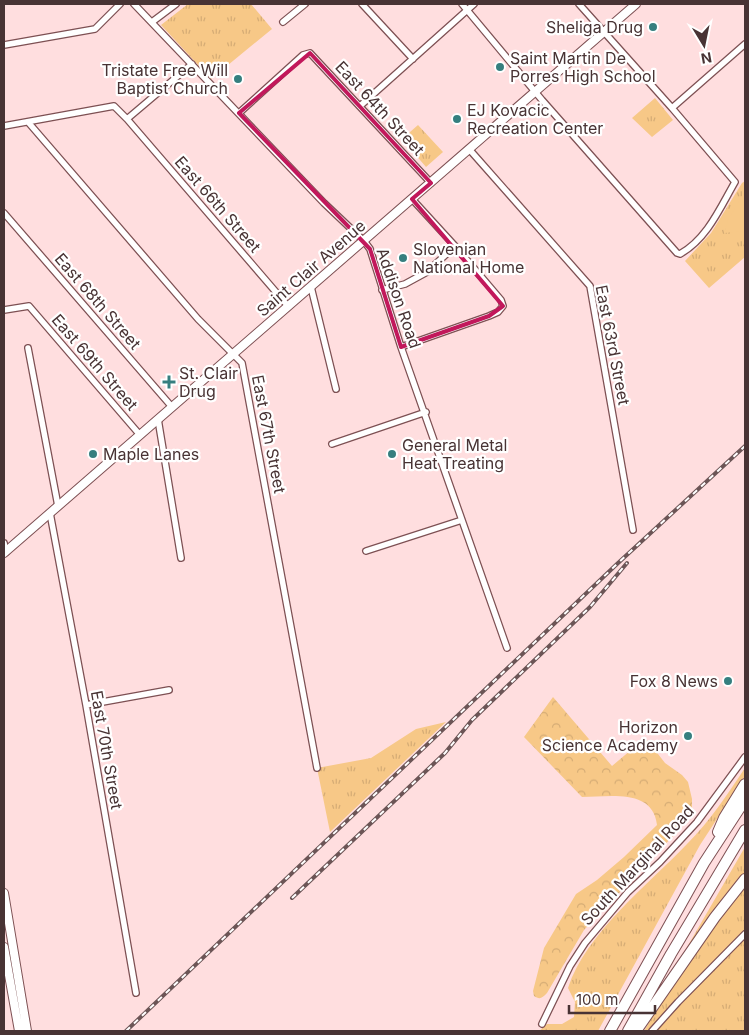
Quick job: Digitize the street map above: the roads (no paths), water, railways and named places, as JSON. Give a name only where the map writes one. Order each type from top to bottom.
[{"type":"highway","points":[[704,863],[724,818],[745,784]]},
{"type":"highway","points":[[610,1031],[704,863],[745,800]]},
{"type":"highway","points":[[628,1031],[675,946],[745,830]]},
{"type":"highway","points":[[636,1031],[715,917],[745,879]]},
{"type":"main road","name":"Saint Clair Avenue","points":[[5,553],[636,4]]},
{"type":"main road","points":[[4,896],[27,1031]]},
{"type":"main road","points":[[4,947],[19,1031]]},
{"type":"street","points":[[4,45],[95,29],[120,4]]},
{"type":"street","name":"Addison Road","points":[[134,4],[370,249],[401,347],[426,412],[507,648]]},
{"type":"street","points":[[152,22],[176,4]]},
{"type":"street","points":[[284,22],[304,4]]},
{"type":"street","points":[[362,4],[413,59]]},
{"type":"street","points":[[462,4],[677,253],[680,254],[705,232],[735,182],[579,4]]},
{"type":"street","points":[[360,106],[474,4]]},
{"type":"street","points":[[672,108],[745,44]]},
{"type":"street","name":"East 64th Street","points":[[239,113],[303,55],[310,53],[430,182]]},
{"type":"street","points":[[127,119],[192,64]]},
{"type":"street","name":"East 66th Street","points":[[28,122],[114,106],[288,306]]},
{"type":"street","points":[[4,126],[28,122]]},
{"type":"street","name":"East 67th Street","points":[[28,122],[198,319],[242,363],[318,768]]},
{"type":"street","name":"East 63rd Street","points":[[469,149],[590,286],[633,530]]},
{"type":"street","points":[[401,347],[498,312],[503,306],[501,300],[412,199]]},
{"type":"street","name":"East 68th Street","points":[[4,213],[172,407]]},
{"type":"street","points":[[382,290],[405,284],[427,272],[455,246]]},
{"type":"street","points":[[311,286],[336,389]]},
{"type":"street","name":"East 69th Street","points":[[4,310],[29,306],[140,435]]},
{"type":"street","points":[[28,348],[58,506]]},
{"type":"street","points":[[332,444],[426,412]]},
{"type":"street","name":"East 69th Street","points":[[158,420],[181,558]]},
{"type":"street","name":"East 70th Street","points":[[50,514],[86,705],[136,992]]},
{"type":"street","points":[[366,551],[462,520]]},
{"type":"street","points":[[4,543],[5,553]]},
{"type":"street","points":[[86,705],[169,690]]},
{"type":"street","name":"South Marginal Road","points":[[542,1024],[570,966],[584,943],[628,892],[660,862],[697,822],[745,756]]},
{"type":"street","points":[[652,1031],[745,934]]},
{"type":"railway","points":[[126,1031],[617,564],[745,446]]},
{"type":"railway","points":[[292,898],[445,753],[472,720],[590,607],[627,563]]},
{"type":"place","name":"Sheliga Drug","points":[[653,27]]},
{"type":"place","name":"Saint Martin De Porres High School","points":[[500,67]]},
{"type":"place","name":"Tristate Free Will Baptist Church","points":[[238,79]]},
{"type":"place","name":"EJ Kovacic Recreation Center","points":[[457,119]]},
{"type":"place","name":"Slovenian National Home","points":[[403,258]]},
{"type":"place","name":"St. Clair Drug","points":[[169,382]]},
{"type":"place","name":"Maple Lanes","points":[[93,454]]},
{"type":"place","name":"General Metal Heat Treating","points":[[392,454]]},
{"type":"place","name":"Fox 8 News","points":[[728,681]]},
{"type":"place","name":"Horizon Science Academy","points":[[688,736]]}]
